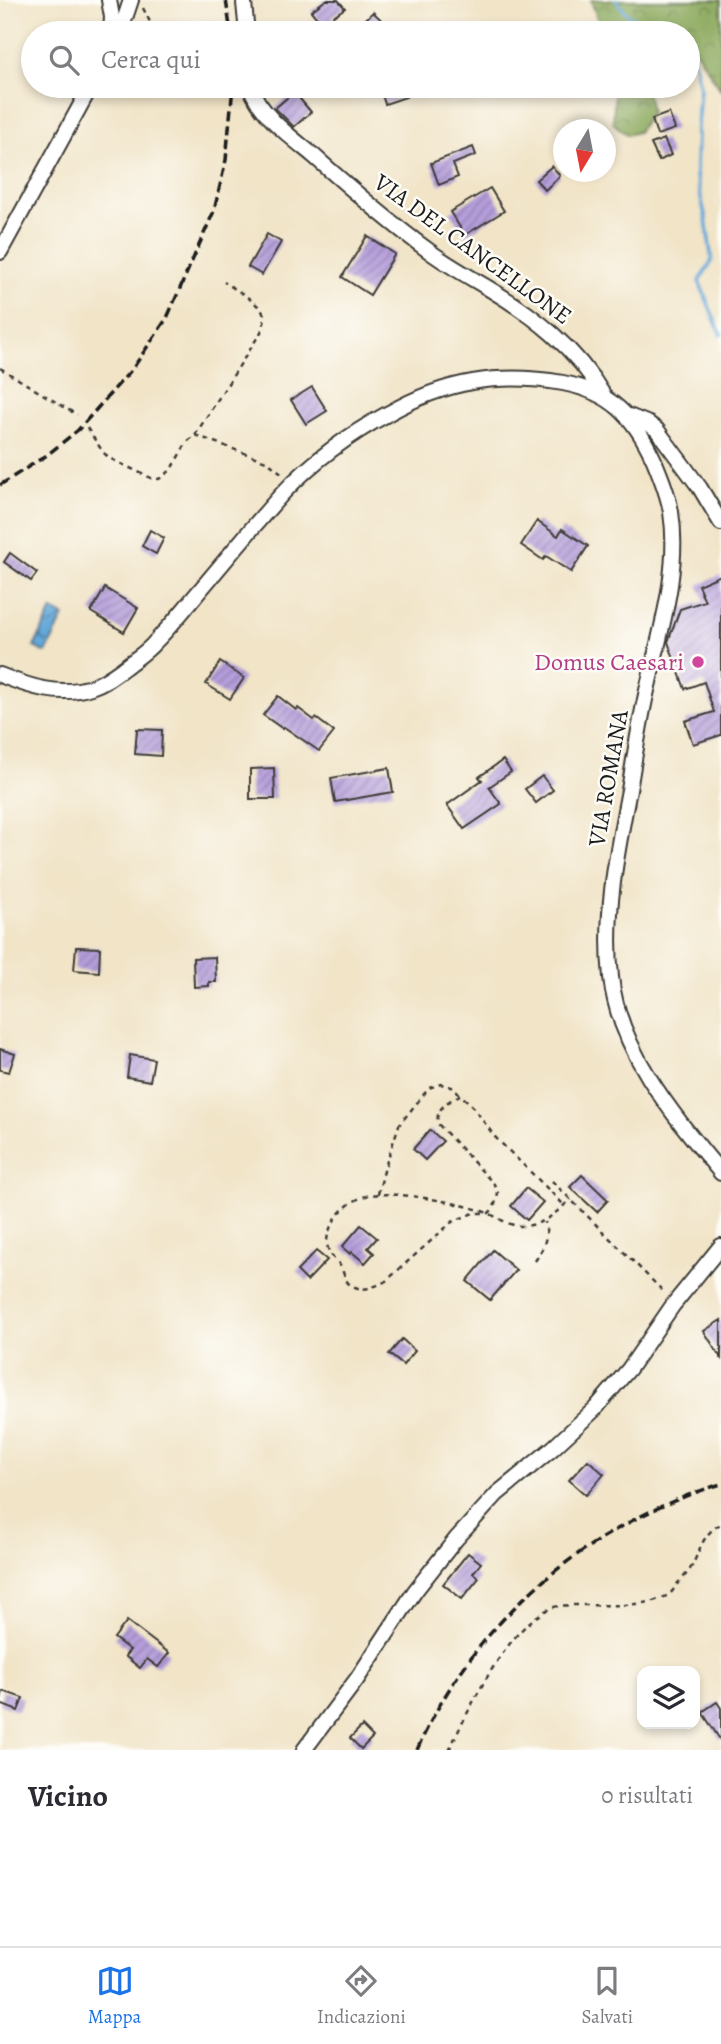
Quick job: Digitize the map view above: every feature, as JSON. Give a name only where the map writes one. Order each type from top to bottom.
[{"type":"street","points":[[109,0],[112,21]]},
{"type":"street","points":[[126,21],[136,1]]},
{"type":"street","points":[[244,3],[246,21]]},
{"type":"street","points":[[0,252],[83,98]]},
{"type":"street","name":"VIA DEL CANCELLONE","points":[[257,98],[290,136],[416,242],[513,304],[552,333],[584,366],[604,397]]},
{"type":"street","name":"VIA ROMANA","points":[[0,675],[54,691],[81,689],[107,681],[153,645],[293,484],[321,457],[380,418],[419,398],[443,389],[499,378],[531,379],[585,388],[604,397],[626,415],[644,439],[663,482],[671,511],[673,546],[666,605],[647,690],[612,886],[609,922],[611,979],[622,1023],[646,1072],[675,1115],[721,1173]]},
{"type":"street","points":[[626,415],[657,430],[700,488],[721,523]]},
{"type":"street","points":[[303,1750],[357,1679],[415,1591],[456,1539],[497,1494],[543,1457],[595,1409],[629,1369],[721,1246]]},
{"type":"path","points":[[136,1],[149,21]]},
{"type":"path","points":[[87,428],[109,458],[151,478],[159,479],[170,471],[265,322],[259,306],[225,282]]},
{"type":"path","points":[[0,368],[77,415]]},
{"type":"path","points":[[195,435],[267,461],[293,484]]},
{"type":"path","points":[[378,1194],[399,1125],[411,1108],[435,1084],[455,1088],[470,1102],[495,1137],[565,1205]]},
{"type":"path","points":[[460,1095],[440,1109],[436,1119],[494,1184],[498,1199],[489,1213]]},
{"type":"path","points":[[552,1181],[676,1303]]},
{"type":"path","points":[[489,1213],[473,1213],[452,1222],[386,1281],[375,1287],[360,1289],[348,1283],[340,1264],[328,1249],[330,1227],[340,1213],[363,1197],[378,1194],[465,1205],[489,1213],[515,1225],[525,1226],[552,1217],[570,1199]]},
{"type":"path","points":[[535,1261],[547,1236],[545,1221]]},
{"type":"path","points":[[449,1750],[474,1699],[506,1646],[533,1621],[551,1609],[566,1605],[617,1605],[646,1602],[668,1595],[691,1569],[705,1536],[721,1524]]},
{"type":"green space","points":[[591,0],[721,0],[721,90],[700,58],[700,21],[598,21]]},
{"type":"green space","points":[[614,98],[648,98],[651,112],[638,132],[627,135],[616,126],[616,119],[613,119]]},
{"type":"water","points":[[52,610],[64,616],[46,653],[34,647]]},
{"type":"building","points":[[326,0],[338,0],[345,8],[332,17],[336,21],[319,21],[311,11]]},
{"type":"building","points":[[373,12],[382,21],[364,21]]},
{"type":"building","points":[[287,98],[299,98],[311,112],[294,127],[275,108]]},
{"type":"building","points":[[383,98],[403,98],[385,104]]},
{"type":"building","points":[[669,113],[675,129],[657,135],[652,119]]},
{"type":"building","points":[[664,139],[671,155],[659,161],[651,144]]},
{"type":"building","points":[[473,147],[476,155],[453,164],[458,177],[439,185],[431,163]]},
{"type":"building","points":[[552,166],[554,182],[545,190],[536,180]]},
{"type":"building","points":[[490,188],[504,211],[465,235],[450,212]]},
{"type":"building","points":[[267,234],[281,242],[262,275],[248,267]]},
{"type":"building","points":[[367,236],[395,254],[370,295],[342,277]]},
{"type":"building","points":[[312,387],[327,411],[306,424],[291,400]]},
{"type":"building","points":[[537,521],[558,536],[562,529],[588,546],[571,572],[546,556],[543,560],[521,545]]},
{"type":"building","points":[[150,530],[164,538],[156,554],[142,546]]},
{"type":"building","points":[[10,553],[37,573],[31,581],[4,562]]},
{"type":"building","name":"Domus Caesari","points":[[721,575],[721,735],[693,744],[685,721],[714,712],[704,682],[685,689],[668,642],[680,609],[705,601],[698,585]]},
{"type":"building","points":[[105,588],[138,608],[124,632],[91,612]]},
{"type":"building","points":[[220,662],[244,678],[230,699],[206,684]]},
{"type":"building","points":[[278,696],[334,732],[319,751],[263,715]]},
{"type":"building","points":[[137,729],[162,730],[161,756],[135,754]]},
{"type":"building","points":[[503,760],[511,772],[489,787],[501,804],[464,829],[447,805],[482,780],[479,777]]},
{"type":"building","points":[[274,768],[275,799],[250,799],[250,769]]},
{"type":"building","points":[[389,768],[393,792],[335,802],[331,778]]},
{"type":"building","points":[[542,776],[553,790],[536,803],[525,789]]},
{"type":"building","points":[[76,947],[100,948],[99,972],[74,970]]},
{"type":"building","points":[[215,957],[216,982],[209,982],[209,986],[194,987],[193,958]]},
{"type":"building","points":[[0,1049],[15,1054],[9,1072],[0,1070]]},
{"type":"building","points":[[130,1055],[154,1059],[150,1081],[127,1077]]},
{"type":"building","points":[[430,1130],[443,1141],[425,1160],[413,1149]]},
{"type":"building","points":[[582,1175],[608,1200],[597,1212],[570,1187]]},
{"type":"building","points":[[526,1188],[543,1202],[527,1220],[511,1206]]},
{"type":"building","points":[[361,1225],[377,1238],[368,1248],[374,1253],[365,1263],[342,1247]]},
{"type":"building","points":[[493,1250],[516,1270],[490,1300],[467,1281]]},
{"type":"building","points":[[316,1251],[327,1260],[307,1281],[297,1271]]},
{"type":"building","points":[[721,1320],[721,1358],[704,1331]]},
{"type":"building","points":[[402,1339],[415,1351],[403,1365],[389,1354]]},
{"type":"building","points":[[588,1460],[604,1474],[586,1495],[569,1480]]},
{"type":"building","points":[[468,1553],[481,1563],[473,1573],[479,1578],[462,1599],[443,1584]]},
{"type":"building","points":[[127,1621],[169,1653],[158,1667],[147,1659],[140,1668],[125,1656],[130,1650],[114,1638]]},
{"type":"building","points":[[3,1691],[23,1698],[18,1711],[0,1704]]},
{"type":"building","points":[[717,1702],[721,1708],[721,1741],[702,1712]]},
{"type":"building","points":[[362,1726],[373,1737],[361,1749],[350,1738]]},
{"type":"waterway","points":[[616,0],[639,21]]},
{"type":"waterway","points":[[699,98],[696,176],[712,261],[699,281],[721,335]]},
{"type":"railway","points":[[226,0],[229,21]]},
{"type":"railway","points":[[0,485],[47,455],[78,430],[133,368],[167,318],[214,211],[226,160],[232,98]]},
{"type":"railway","points":[[417,1750],[441,1703],[470,1659],[503,1620],[540,1584],[581,1552],[625,1525],[672,1502],[721,1484]]},
{"type":"place","name":"Domus Caesari","points":[[698,662]]}]
